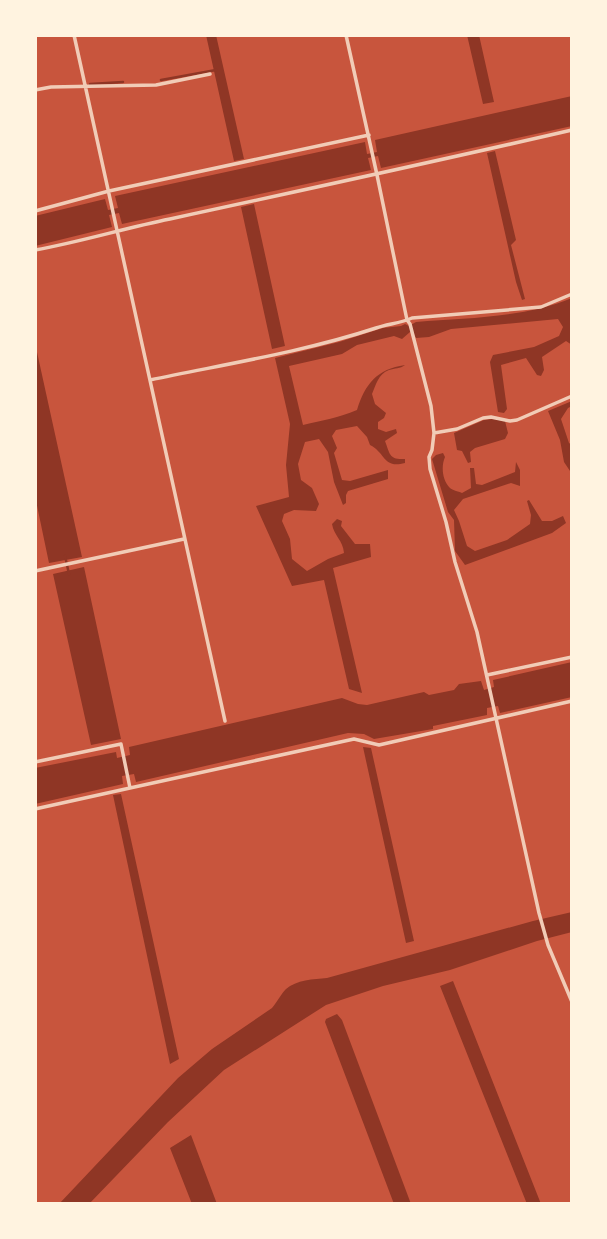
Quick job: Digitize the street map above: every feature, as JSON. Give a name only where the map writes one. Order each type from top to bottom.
[{"type":"street","points":[[74,35],[225,721]]},
{"type":"street","points":[[346,35],[409,322],[431,406],[434,433],[429,457],[430,469],[477,632],[539,913],[548,945],[572,1002]]},
{"type":"street","points":[[35,90],[51,87],[156,85],[210,74]]},
{"type":"street","points":[[35,250],[572,130]]},
{"type":"street","points":[[35,211],[109,191],[369,135]]},
{"type":"street","points":[[150,380],[326,343],[384,325],[409,322],[412,318],[541,307],[572,294]]},
{"type":"street","points":[[434,433],[457,429],[483,418],[510,421],[572,397]]},
{"type":"street","points":[[35,572],[184,539]]},
{"type":"street","points":[[486,675],[572,657]]},
{"type":"street","points":[[35,809],[354,739],[379,745],[572,701]]},
{"type":"street","points":[[35,762],[121,744],[130,788]]},
{"type":"shaded area","points":[[206,35],[216,35],[244,159],[234,161]]},
{"type":"shaded area","points":[[467,35],[479,35],[494,102],[483,104]]},
{"type":"shaded area","points":[[572,96],[572,126],[381,168],[378,156],[368,158],[371,170],[122,224],[119,213],[109,215],[112,227],[35,246],[35,216],[105,199],[108,210],[118,208],[115,196],[365,142],[367,154],[377,152],[375,140]]},
{"type":"shaded area","points":[[495,151],[516,240],[511,245],[525,299],[522,300],[487,153]]},
{"type":"shaded area","points":[[254,204],[285,346],[272,349],[241,207]]},
{"type":"shaded area","points":[[572,298],[572,345],[566,341],[542,357],[544,370],[541,376],[537,375],[526,358],[501,365],[507,409],[504,413],[498,412],[490,362],[493,355],[534,347],[559,336],[563,327],[558,319],[451,329],[429,337],[416,338],[413,332],[410,332],[402,339],[394,336],[357,345],[342,354],[289,366],[303,425],[357,410],[368,385],[374,379],[387,370],[405,365],[382,374],[372,394],[375,404],[386,413],[378,422],[378,429],[386,432],[396,429],[397,433],[385,441],[389,453],[393,457],[405,459],[405,463],[388,462],[370,445],[357,426],[336,430],[332,436],[337,448],[334,453],[342,480],[350,481],[388,470],[388,479],[348,491],[346,503],[343,505],[334,482],[328,452],[319,439],[305,442],[298,464],[301,480],[312,488],[319,504],[316,511],[294,510],[284,514],[282,521],[290,539],[292,559],[307,571],[344,553],[332,524],[337,519],[342,521],[341,526],[355,544],[370,544],[371,557],[333,568],[362,693],[349,689],[324,580],[292,586],[256,506],[289,497],[286,465],[290,424],[275,358],[383,328],[534,310]]},
{"type":"shaded area","points":[[35,343],[82,557],[49,563],[35,496]]},
{"type":"shaded area","points":[[572,401],[572,406],[561,419],[572,445],[572,474],[564,462],[560,440],[548,411]]},
{"type":"shaded area","points":[[492,419],[505,421],[508,433],[505,439],[475,448],[470,452],[471,462],[468,463],[462,451],[457,450],[454,433]]},
{"type":"shaded area","points":[[443,453],[445,481],[451,489],[462,493],[471,488],[470,468],[474,468],[476,484],[482,485],[515,472],[516,462],[520,470],[520,486],[511,483],[463,499],[454,510],[467,546],[475,551],[507,540],[530,524],[529,500],[542,521],[552,521],[563,516],[566,523],[552,533],[465,565],[455,551],[454,520],[448,512],[432,459]]},
{"type":"shaded area","points":[[84,567],[121,739],[91,745],[53,574]]},
{"type":"shaded area","points":[[572,662],[572,697],[500,713],[498,706],[487,708],[487,715],[433,726],[433,729],[374,739],[364,734],[348,733],[136,782],[134,774],[122,776],[123,784],[35,804],[35,768],[116,752],[117,758],[130,755],[129,747],[342,698],[367,705],[424,692],[429,695],[454,690],[459,684],[481,681],[484,690],[494,687],[493,680]]},
{"type":"shaded area","points":[[363,747],[371,748],[414,941],[406,943]]},
{"type":"shaded area","points":[[121,794],[179,1059],[170,1064],[113,795]]},
{"type":"shaded area","points":[[572,912],[572,932],[326,1005],[224,1070],[168,1122],[89,1204],[59,1204],[178,1078],[212,1049],[272,1008],[290,986]]},
{"type":"shaded area","points":[[453,981],[541,1204],[527,1204],[440,986]]},
{"type":"shaded area","points":[[337,1014],[342,1020],[411,1204],[394,1204],[325,1022]]},
{"type":"shaded area","points":[[191,1135],[217,1204],[192,1204],[170,1148]]},
{"type":"waterway","points":[[161,80],[216,70]]},
{"type":"waterway","points":[[90,84],[123,82]]},
{"type":"waterway","points":[[65,556],[69,574]]}]
